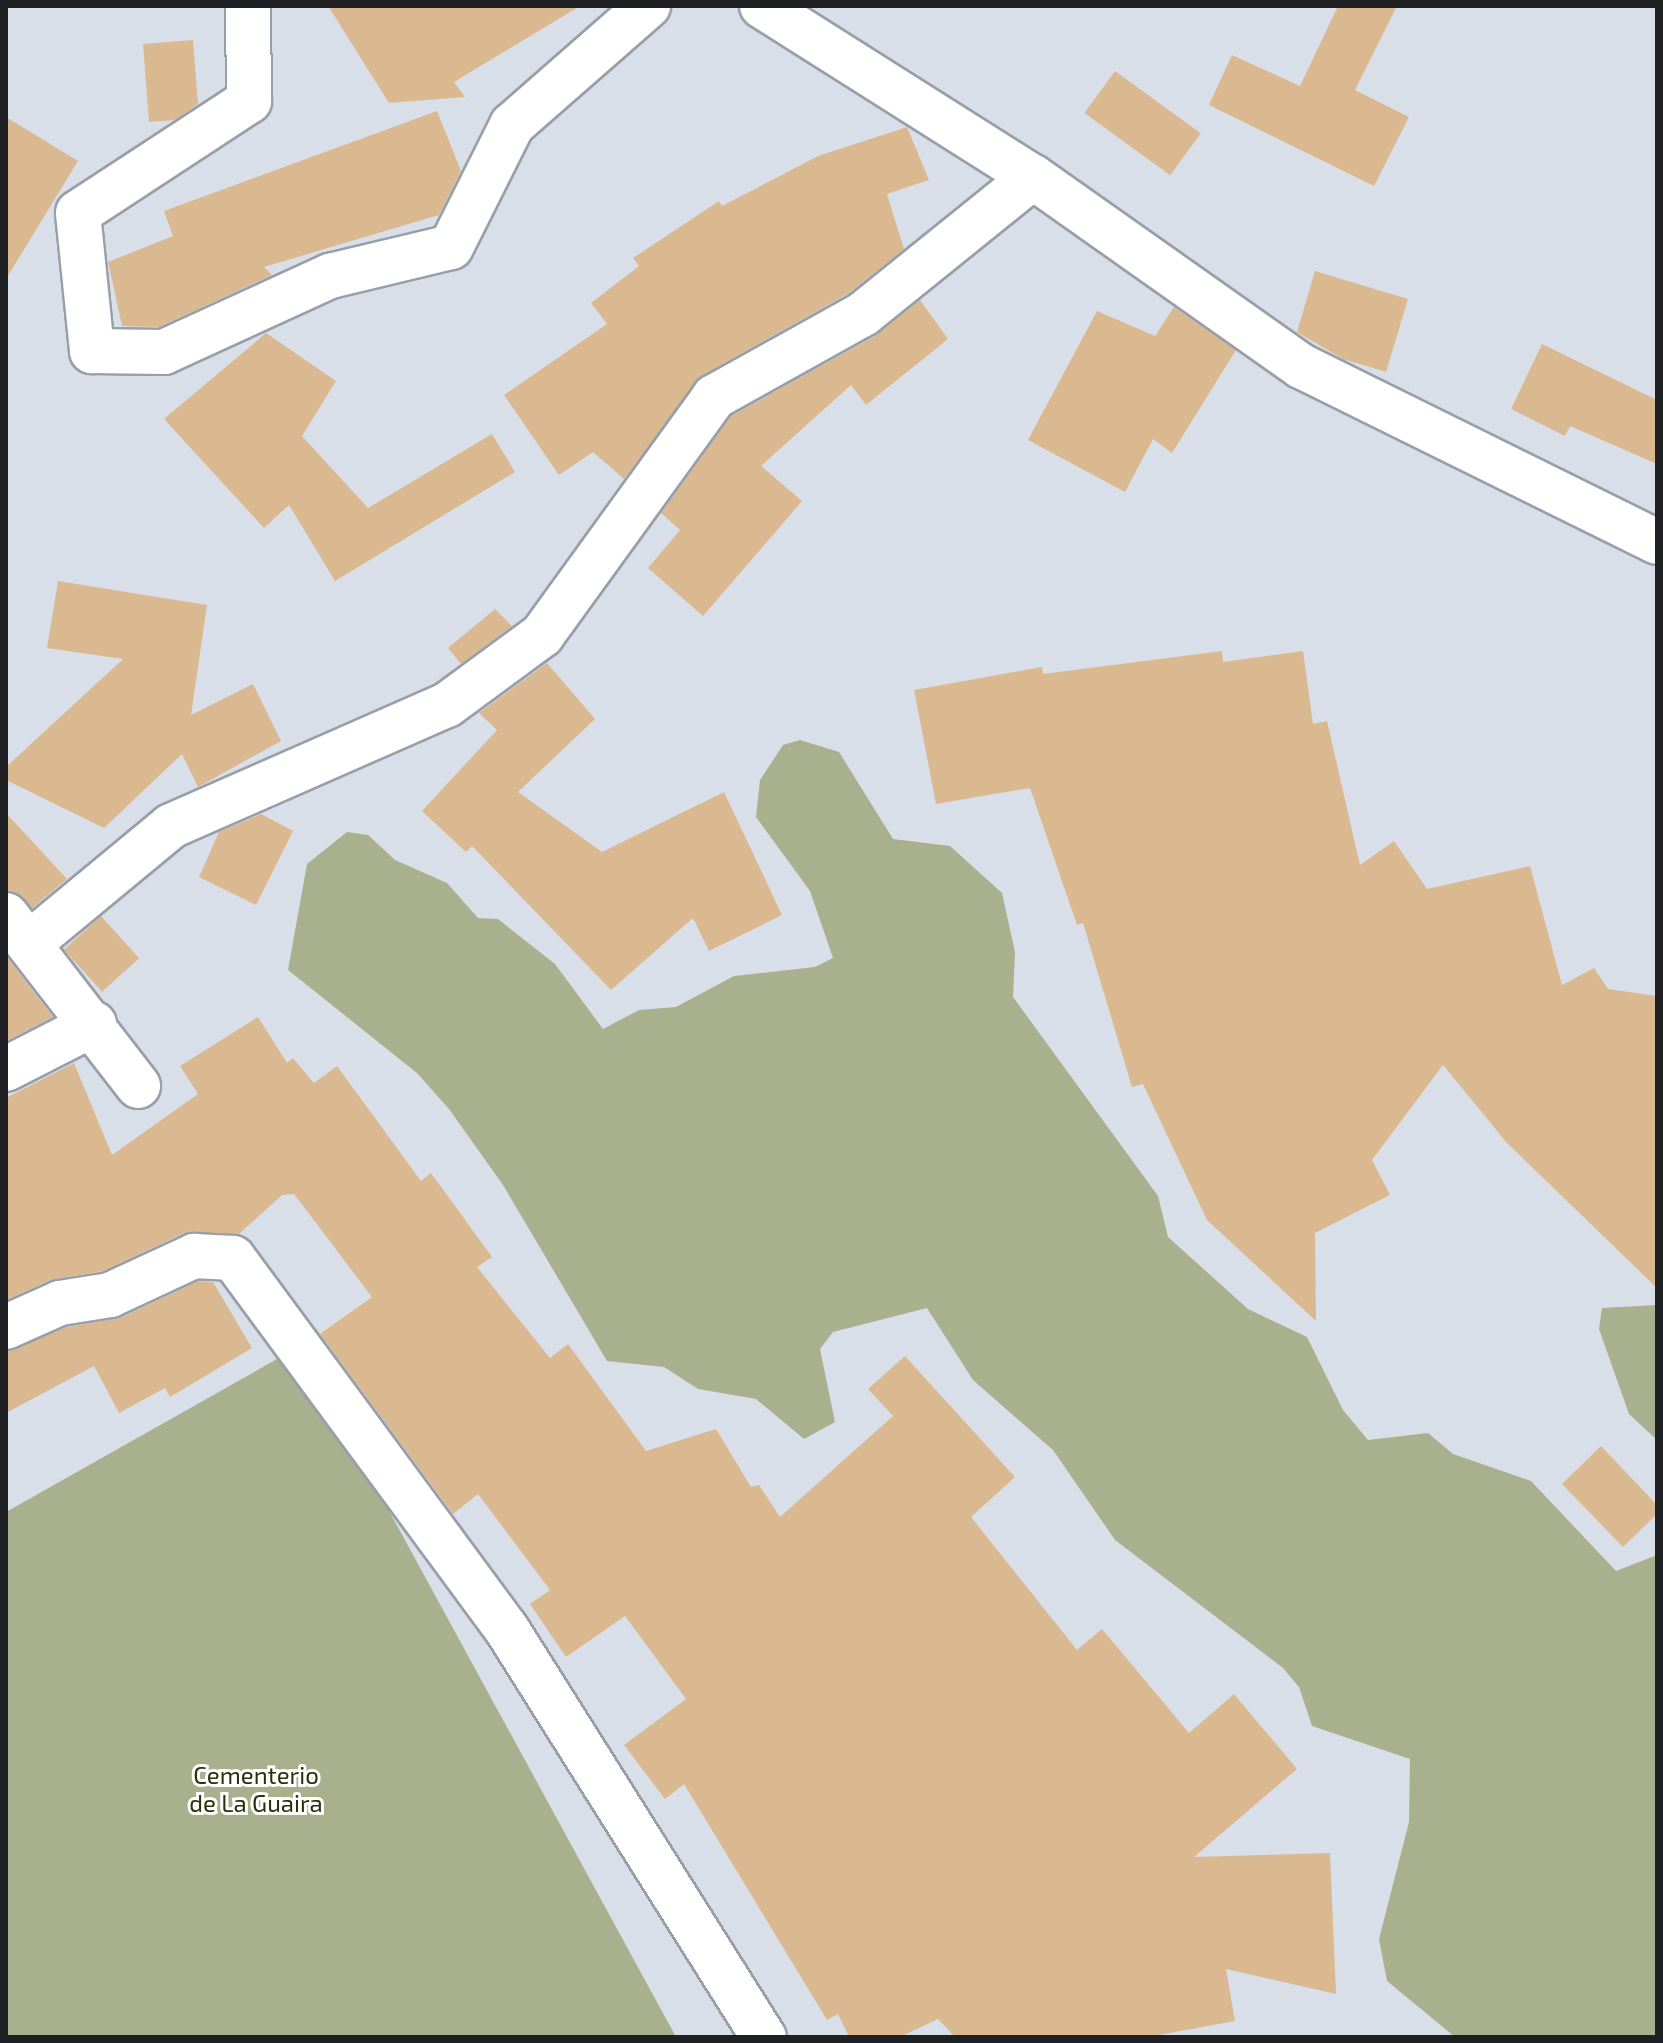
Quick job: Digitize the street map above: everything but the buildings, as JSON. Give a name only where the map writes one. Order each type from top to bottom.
[{"type":"street","points":[[248,6],[249,101],[78,213],[92,351],[164,352],[330,276],[451,247],[512,125],[648,6]]},
{"type":"street","points":[[762,6],[1033,177],[1301,366],[1657,542]]},
{"type":"street","points":[[138,1086],[94,1024],[18,928],[171,826],[447,705],[542,635],[714,397],[863,314],[1033,177]]},
{"type":"street","points":[[6,1069],[94,1024]]},
{"type":"street","points":[[6,1327],[60,1303],[110,1295],[194,1256],[233,1258],[506,1628],[764,2037]]},
{"type":"green space","points":[[800,740],[839,752],[893,839],[950,846],[1002,893],[1015,952],[1013,997],[1158,1196],[1168,1237],[1248,1309],[1307,1337],[1343,1410],[1368,1440],[1428,1433],[1453,1454],[1531,1481],[1616,1571],[1657,1555],[1657,2037],[1455,2037],[1387,1981],[1379,1939],[1409,1822],[1410,1759],[1312,1726],[1299,1687],[1283,1668],[1115,1540],[1053,1450],[973,1380],[927,1308],[833,1332],[820,1349],[835,1422],[804,1439],[756,1399],[698,1389],[664,1367],[607,1361],[503,1185],[449,1109],[417,1073],[288,970],[307,864],[347,832],[368,835],[395,860],[447,883],[478,918],[498,919],[555,964],[603,1029],[639,1010],[676,1007],[734,976],[815,967],[833,958],[810,891],[756,817],[760,780],[783,745]]},
{"type":"green space","points":[[1657,1305],[1657,1440],[1629,1414],[1599,1329],[1602,1308]]},
{"type":"green space","name":"Cementerio de La Guaira","points":[[293,1350],[334,1410],[676,2037],[6,2037],[6,1512]]}]
